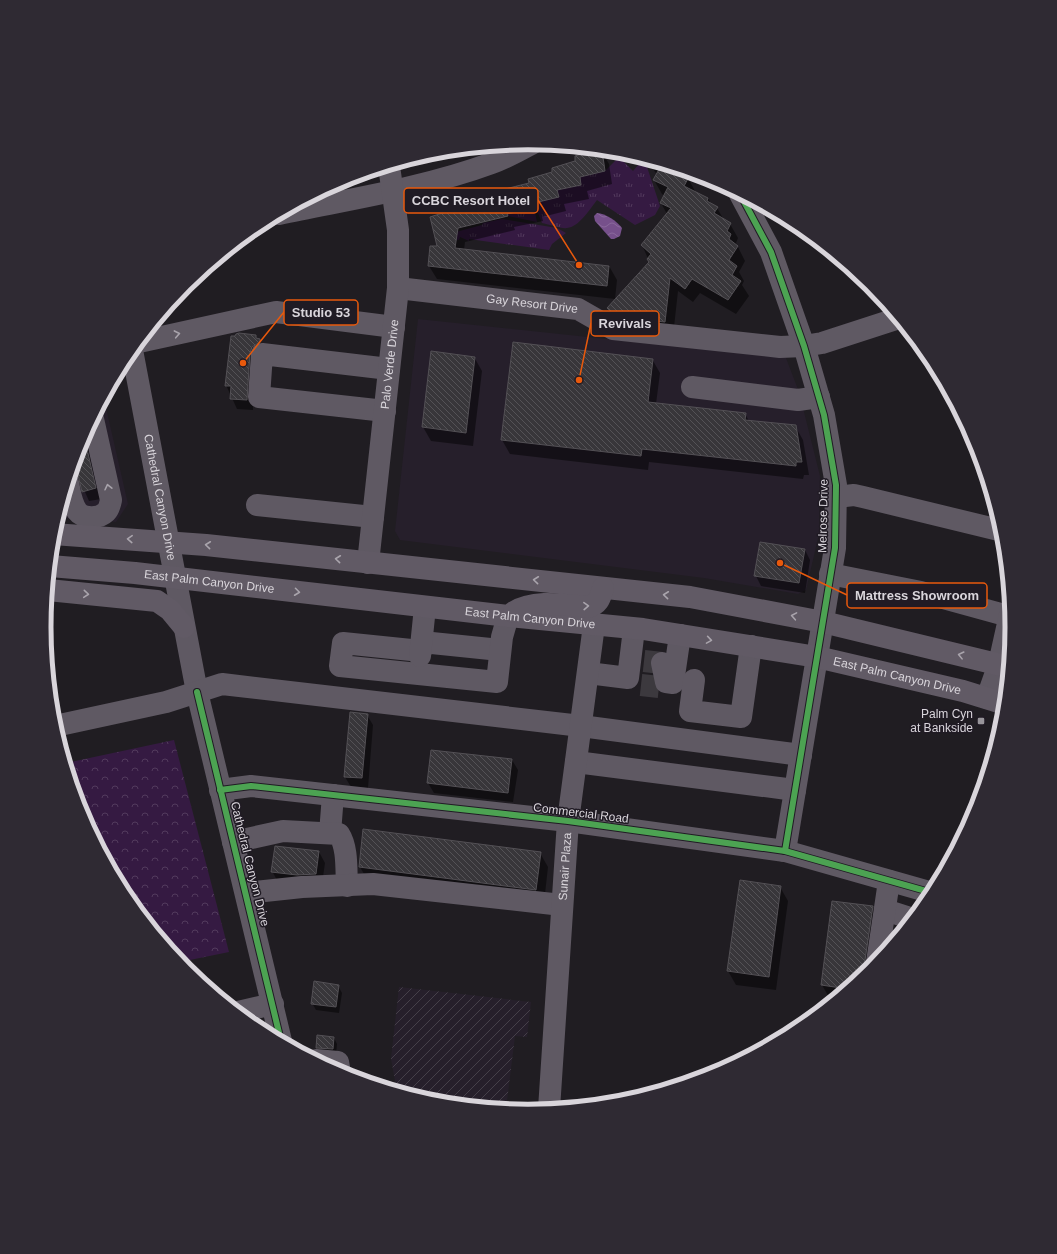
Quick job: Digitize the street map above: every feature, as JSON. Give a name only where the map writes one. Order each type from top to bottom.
[{"type":"main road","points":[[60,533],[94,527],[169,541],[690,597],[822,622],[1004,665]]},
{"type":"main road","name":"East Palm Canyon Drive","points":[[55,566],[175,578],[508,616],[634,628],[817,657],[963,691],[996,701]]},
{"type":"main road","points":[[508,616],[519,609],[546,604],[588,607],[595,605],[599,601],[603,588]]},
{"type":"main road","points":[[53,590],[157,601],[170,610],[184,627]]},
{"type":"street","points":[[294,211],[394,190],[442,178],[493,163],[518,150]]},
{"type":"street","name":"Palo Verde Drive","points":[[368,563],[398,288],[398,230],[394,190],[390,171]]},
{"type":"street","name":"Melrose Drive","points":[[744,201],[771,252],[804,346],[819,397],[836,485],[835,548],[785,851]]},
{"type":"street","name":"Gay Resort Drive","points":[[398,288],[578,309],[613,329],[780,347],[804,346],[822,343],[894,320]]},
{"type":"street","points":[[140,350],[276,312],[394,327]]},
{"type":"street","points":[[385,411],[259,397],[262,354],[389,369]]},
{"type":"street","name":"Cathedral Canyon Drive","points":[[133,359],[197,692],[280,1034]]},
{"type":"street","points":[[692,387],[798,400],[819,397]]},
{"type":"street","points":[[70,493],[73,505],[78,513],[85,517],[94,527],[109,508],[111,500],[95,427]]},
{"type":"street","points":[[836,498],[854,495],[863,496],[996,529]]},
{"type":"street","points":[[257,505],[373,517]]},
{"type":"street","points":[[830,574],[920,592],[1006,614]]},
{"type":"street","points":[[418,674],[425,607]]},
{"type":"street","points":[[500,650],[343,643],[340,666],[497,682],[502,637],[508,616]]},
{"type":"street","name":"Sunair Plaza","points":[[549,1103],[568,821],[594,625]]},
{"type":"street","points":[[634,628],[650,676]]},
{"type":"street","points":[[588,673],[650,676],[673,683],[680,635]]},
{"type":"street","points":[[737,747],[751,646]]},
{"type":"street","points":[[996,701],[1004,665]]},
{"type":"street","points":[[694,680],[690,711],[741,717]]},
{"type":"street","points":[[61,725],[166,702],[222,684],[580,726],[801,755]]},
{"type":"street","points":[[576,762],[795,790]]},
{"type":"street","name":"Commercial Road","points":[[220,790],[251,786],[568,821],[785,851],[926,891]]},
{"type":"street","points":[[330,833],[334,795]]},
{"type":"street","points":[[233,842],[282,830],[339,834],[342,838],[346,864],[347,886]]},
{"type":"street","points":[[879,952],[889,881]]},
{"type":"street","points":[[246,893],[302,887],[373,884],[562,905]]},
{"type":"street","points":[[885,910],[908,917]]},
{"type":"street","points":[[244,1011],[273,1004]]},
{"type":"shaded area","points":[[418,319],[786,358],[799,392],[820,476],[819,534],[806,590],[798,594],[704,578],[400,540],[395,531]]},
{"type":"shaded area","points":[[106,406],[128,504],[116,522],[64,518],[76,474],[87,444]]},
{"type":"shaded area","points":[[399,987],[531,1002],[527,1037],[515,1036],[507,1103],[466,1100],[435,1095],[396,1085],[391,1059]]},
{"type":"green space","points":[[618,158],[621,159],[633,171],[640,163],[646,165],[660,206],[655,215],[635,225],[597,200],[584,217],[571,227],[562,228],[542,223],[534,203],[558,197],[557,190],[581,185],[580,177],[605,171]]},
{"type":"green space","points":[[534,208],[537,222],[508,216],[506,210]]},
{"type":"green space","points":[[502,219],[557,228],[566,233],[552,244],[549,250],[469,239],[469,241],[460,237],[459,240],[441,236],[482,225],[483,223]]},
{"type":"green space","points":[[174,740],[229,952],[187,961],[169,942],[131,892],[115,866],[87,810],[70,762]]},
{"type":"water","points":[[597,213],[607,216],[622,228],[620,236],[611,239],[595,221],[594,216]]},
{"type":"building","points":[[584,153],[603,156],[605,171],[580,177],[581,185],[557,190],[559,197],[534,203],[535,208],[507,214],[508,216],[458,228],[455,248],[609,266],[607,286],[428,266],[430,246],[437,246],[430,217],[477,202],[476,199],[501,192],[501,190],[529,183],[528,179],[552,172],[552,168],[575,161],[575,156]]},
{"type":"building","points":[[660,168],[689,178],[684,186],[708,198],[707,201],[718,207],[714,213],[731,223],[727,231],[731,234],[729,239],[738,246],[729,260],[737,266],[732,275],[741,281],[728,300],[692,279],[685,289],[670,278],[665,322],[617,317],[607,308],[649,262],[647,259],[651,254],[641,245],[671,208],[660,203],[668,187],[653,180]]},
{"type":"building","points":[[239,333],[256,335],[256,338],[260,339],[260,342],[252,347],[250,353],[247,400],[230,399],[231,386],[225,386],[231,336],[235,336]]},
{"type":"building","points":[[513,342],[653,359],[648,402],[746,413],[745,420],[796,425],[802,462],[796,462],[796,466],[642,449],[641,456],[501,440]]},
{"type":"building","points":[[431,351],[475,357],[466,433],[422,427]]},
{"type":"building","points":[[86,446],[96,488],[82,492],[78,475],[76,474]]},
{"type":"building","points":[[760,542],[805,549],[799,583],[754,576]]},
{"type":"building","points":[[350,712],[368,714],[362,778],[344,777]]},
{"type":"building","points":[[431,750],[512,759],[508,793],[427,783]]},
{"type":"building","points":[[363,829],[541,852],[536,890],[359,867]]},
{"type":"building","points":[[275,846],[319,851],[316,874],[297,875],[271,872]]},
{"type":"building","points":[[740,880],[781,886],[769,977],[727,971]]},
{"type":"building","points":[[832,901],[873,906],[865,966],[841,988],[821,985]]},
{"type":"building","points":[[314,981],[339,985],[336,1007],[311,1004]]},
{"type":"building","points":[[317,1035],[334,1037],[333,1049],[316,1048]]},
{"type":"tunnel","points":[[644,661],[662,663]]},
{"type":"tunnel","points":[[641,685],[659,687]]},
{"type":"cycle path","points":[[744,201],[771,252],[804,346],[824,415],[836,485],[835,548],[785,851]]},
{"type":"cycle path","points":[[197,692],[279,1034]]},
{"type":"cycle path","points":[[220,790],[251,786],[568,821],[785,851],[927,891]]},
{"type":"place","name":"CCBC Resort Hotel","points":[[579,265]]},
{"type":"place","name":"Studio 53","points":[[243,363]]},
{"type":"place","name":"Revivals","points":[[579,380]]},
{"type":"place","name":"Mattress Showroom","points":[[780,563]]},
{"type":"place","name":"Palm Cyn at Bankside","points":[[981,721]]}]
